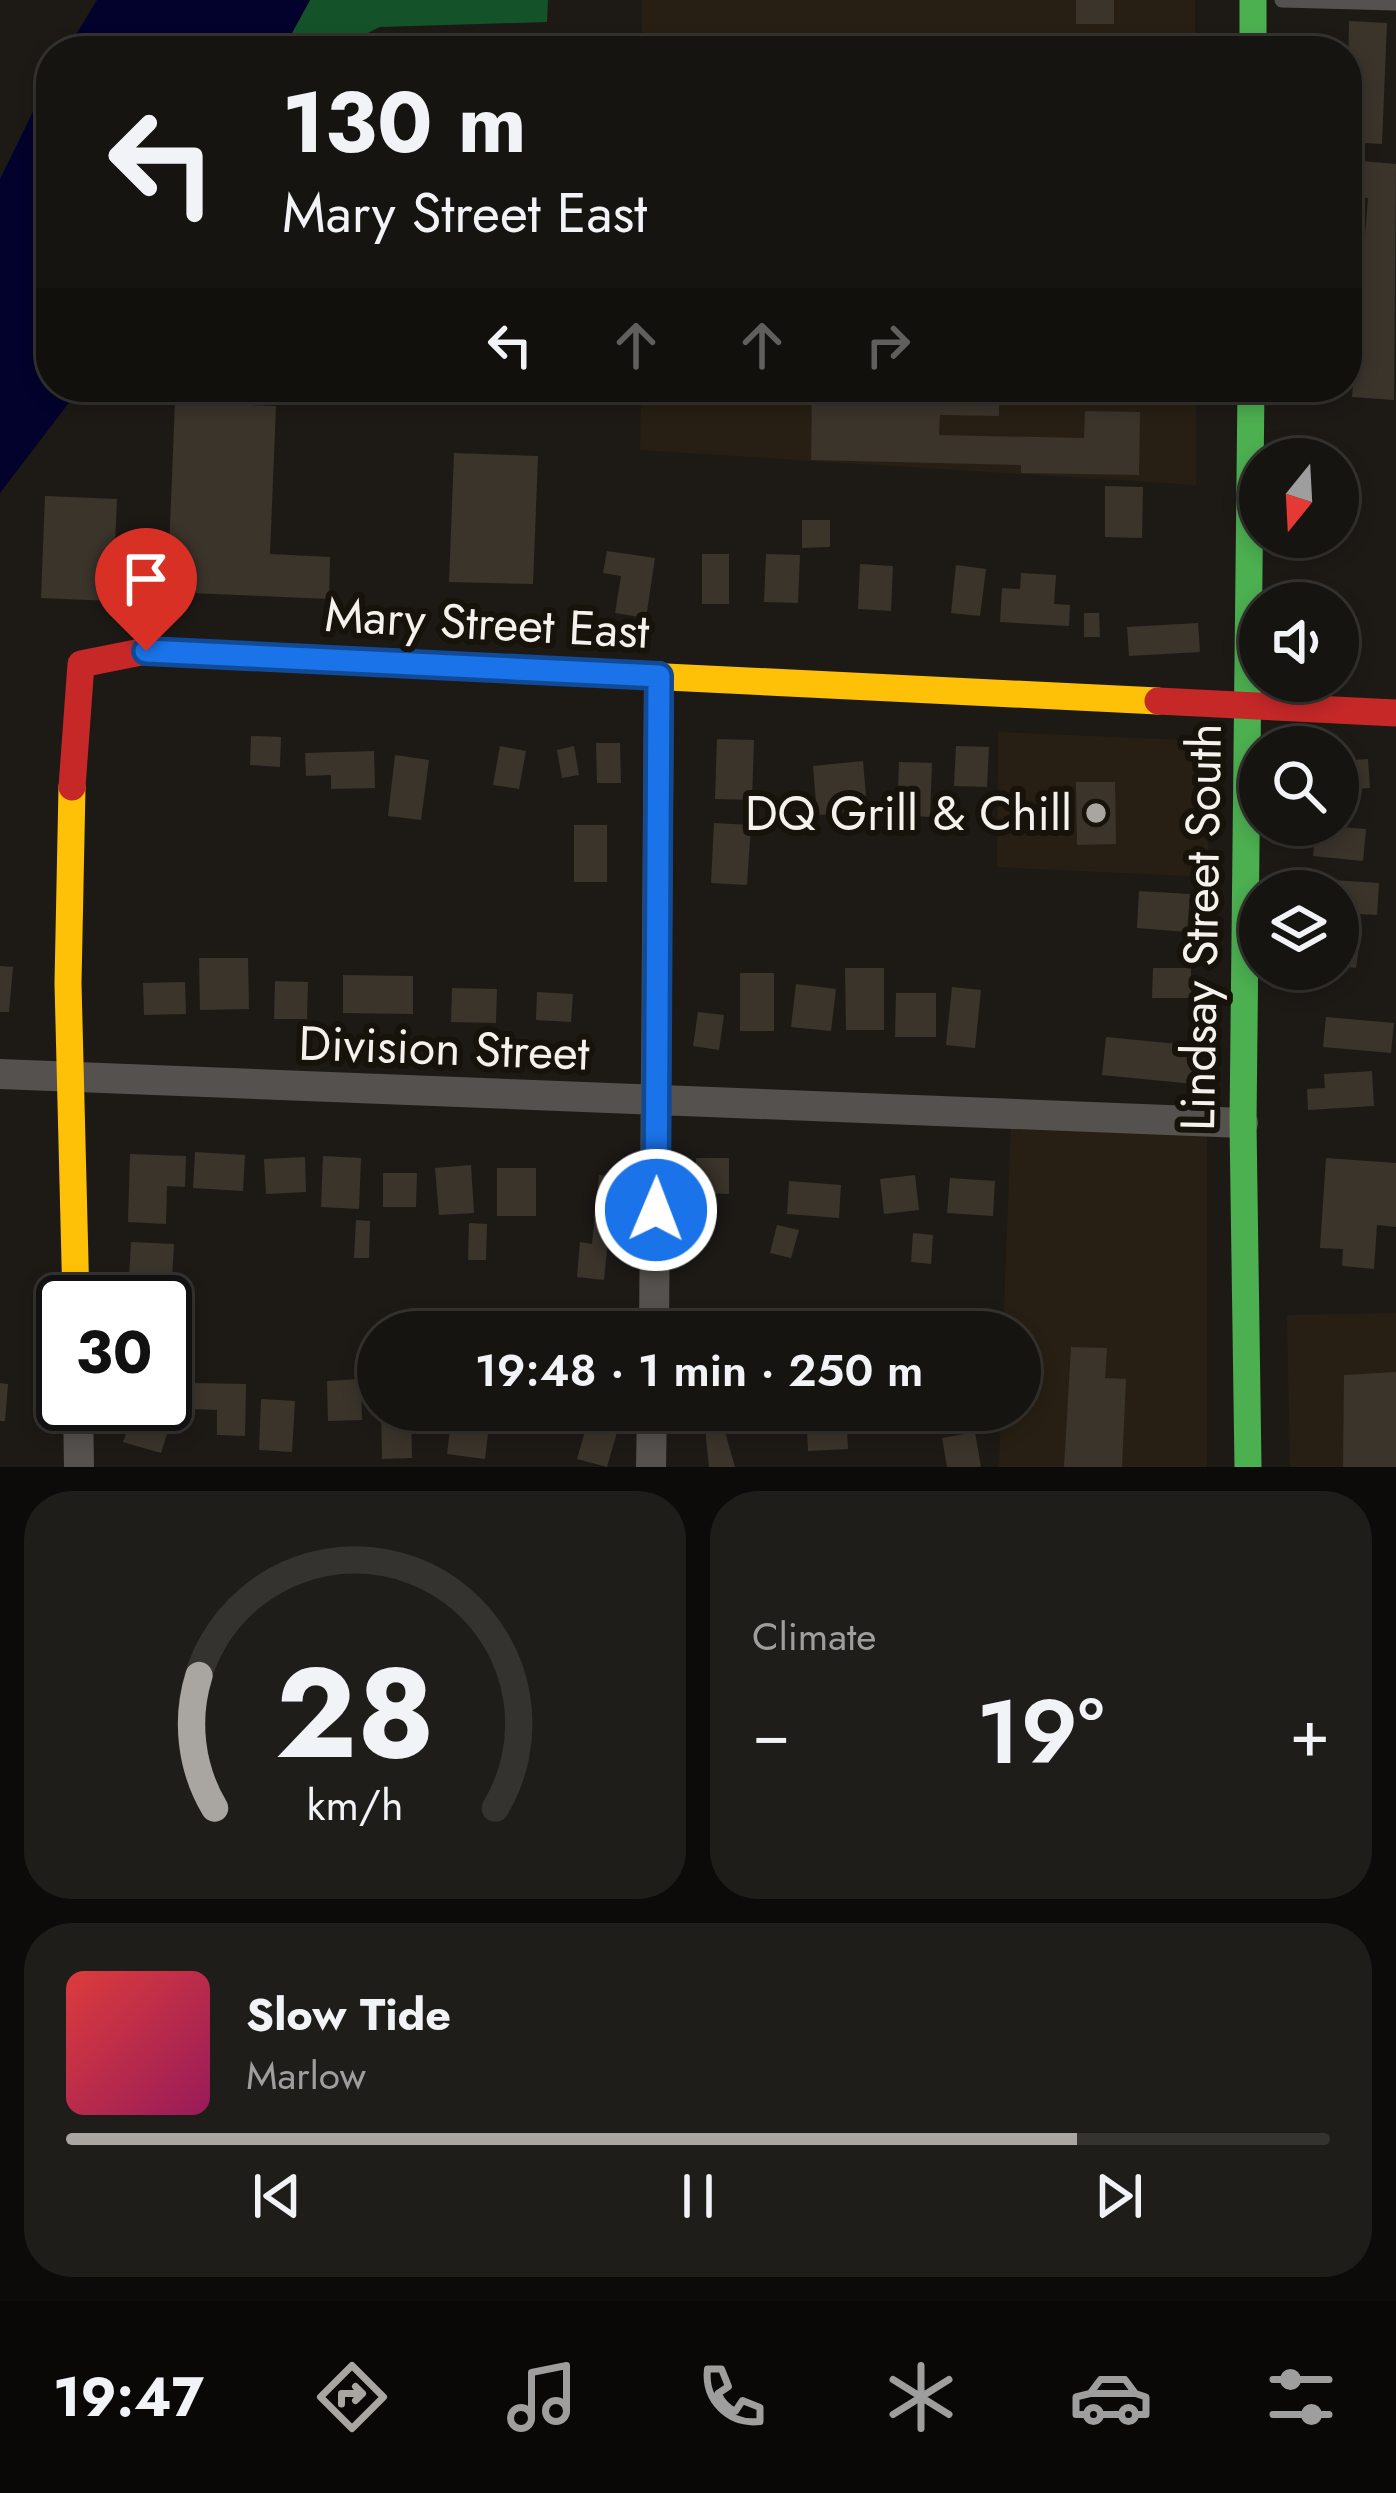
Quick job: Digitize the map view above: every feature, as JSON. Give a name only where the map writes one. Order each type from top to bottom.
[{"type":"street","points":[[1252,36],[1253,0]]},
{"type":"street","name":"Lindsay Street South","points":[[1248,1467],[1244,1123],[1251,402]]},
{"type":"street","name":"Mary Street East","points":[[71,1078],[71,736],[81,664],[146,651],[1396,713]]},
{"type":"street","points":[[653,1311],[659,676]]},
{"type":"street","name":"Division Street","points":[[0,1074],[1244,1123]]},
{"type":"street","points":[[71,1078],[75,1275]]},
{"type":"street","points":[[78,1431],[79,1467]]},
{"type":"street","points":[[651,1467],[652,1431]]},
{"type":"lane","points":[[1282,0],[1396,3]]},
{"type":"shaded area","points":[[97,0],[310,0],[290,36],[75,36]]},
{"type":"shaded area","points":[[642,0],[1195,0],[1195,36],[642,36]]},
{"type":"shaded area","points":[[36,106],[36,402],[70,402],[0,493],[0,179]]},
{"type":"shaded area","points":[[641,402],[1196,402],[1196,485],[640,450]]},
{"type":"shaded area","points":[[998,732],[1206,741],[1209,877],[997,867]]},
{"type":"shaded area","points":[[1011,1126],[1207,1134],[1207,1467],[999,1467],[1000,1431],[1041,1431],[1041,1311],[1004,1311]]},
{"type":"shaded area","points":[[1396,1313],[1396,1467],[1290,1467],[1287,1315]]},
{"type":"green space","points":[[310,0],[548,0],[547,22],[380,27],[362,36],[290,36]]},
{"type":"building","points":[[1076,0],[1114,0],[1114,24],[1076,24]]},
{"type":"building","points":[[1349,21],[1387,23],[1382,144],[1362,143],[1362,36],[1349,36]]},
{"type":"building","points":[[1362,161],[1396,164],[1394,400],[1362,398],[1362,273],[1368,198],[1362,197]]},
{"type":"building","points":[[175,402],[276,406],[270,554],[330,557],[329,599],[168,592],[168,577],[137,575],[136,602],[41,598],[45,496],[117,499],[115,548],[169,551]]},
{"type":"building","points":[[812,402],[999,402],[999,416],[940,415],[939,435],[1084,438],[1085,411],[1140,412],[1139,475],[1021,473],[1021,465],[811,460]]},
{"type":"building","points":[[454,453],[538,456],[533,584],[449,582]]},
{"type":"building","points":[[1105,486],[1143,487],[1142,538],[1105,537]]},
{"type":"building","points":[[802,520],[830,520],[830,547],[802,548]]},
{"type":"building","points":[[607,551],[655,558],[646,618],[615,613],[621,576],[603,573]]},
{"type":"building","points":[[702,554],[729,554],[729,604],[702,604]]},
{"type":"building","points":[[766,554],[800,555],[798,603],[764,602]]},
{"type":"building","points":[[860,564],[893,566],[891,611],[858,609]]},
{"type":"building","points":[[956,565],[986,569],[980,616],[951,613]]},
{"type":"building","points":[[1021,573],[1056,575],[1054,604],[1070,605],[1069,626],[1000,622],[1002,588],[1020,589]]},
{"type":"building","points":[[1084,613],[1099,613],[1100,637],[1084,637]]},
{"type":"building","points":[[1198,623],[1200,652],[1129,656],[1127,627]]},
{"type":"building","points":[[251,736],[281,737],[280,767],[250,765]]},
{"type":"building","points":[[717,739],[754,740],[752,800],[715,799]]},
{"type":"building","points":[[596,743],[620,743],[621,783],[597,783]]},
{"type":"building","points":[[500,746],[526,751],[519,789],[493,785]]},
{"type":"building","points":[[574,746],[579,775],[562,778],[557,750]]},
{"type":"building","points":[[956,746],[989,747],[987,787],[954,786]]},
{"type":"building","points":[[374,751],[375,788],[331,789],[331,775],[306,776],[305,753]]},
{"type":"building","points":[[395,755],[429,760],[421,820],[388,816]]},
{"type":"building","points":[[1368,759],[1370,788],[1359,789],[1359,760]]},
{"type":"building","points":[[863,761],[866,796],[843,798],[844,813],[817,815],[813,766]]},
{"type":"building","points":[[899,762],[932,763],[930,817],[897,815]]},
{"type":"building","name":"DQ Grill & Chill","points":[[1076,782],[1115,782],[1116,844],[1077,845]]},
{"type":"building","points":[[714,823],[751,825],[747,885],[711,883]]},
{"type":"building","points":[[574,825],[607,825],[607,882],[574,882]]},
{"type":"building","points":[[1359,828],[1366,829],[1363,861],[1313,856],[1314,846],[1359,846]]},
{"type":"building","points":[[1359,882],[1379,883],[1377,915],[1359,914]]},
{"type":"building","points":[[1139,891],[1190,894],[1187,932],[1137,928]]},
{"type":"building","points":[[199,958],[248,958],[249,1009],[200,1010]]},
{"type":"building","points":[[0,966],[13,967],[9,1012],[0,1012]]},
{"type":"building","points":[[845,968],[884,968],[884,1030],[846,1030]]},
{"type":"building","points":[[1153,968],[1191,968],[1191,998],[1152,998]]},
{"type":"building","points":[[740,973],[774,973],[774,1031],[740,1031]]},
{"type":"building","points":[[343,975],[413,976],[413,1014],[343,1013]]},
{"type":"building","points":[[275,981],[308,982],[307,1019],[274,1019]]},
{"type":"building","points":[[185,982],[186,1014],[144,1015],[143,983]]},
{"type":"building","points":[[796,984],[836,989],[831,1031],[791,1027]]},
{"type":"building","points":[[952,987],[981,990],[975,1048],[946,1045]]},
{"type":"building","points":[[452,988],[497,989],[496,1023],[451,1022]]},
{"type":"building","points":[[537,992],[573,994],[571,1022],[536,1020]]},
{"type":"building","points":[[896,993],[936,993],[936,1037],[895,1037]]},
{"type":"building","points":[[698,1012],[724,1015],[719,1050],[693,1046]]},
{"type":"building","points":[[1326,1017],[1394,1023],[1391,1053],[1323,1047]]},
{"type":"building","points":[[1106,1037],[1198,1046],[1194,1084],[1102,1075]]},
{"type":"building","points":[[1372,1071],[1374,1106],[1308,1110],[1307,1089],[1325,1088],[1324,1074]]},
{"type":"building","points":[[195,1152],[245,1155],[243,1191],[193,1188]]},
{"type":"building","points":[[130,1154],[186,1156],[185,1187],[167,1186],[166,1224],[128,1222]]},
{"type":"building","points":[[323,1156],[361,1158],[359,1209],[321,1207]]},
{"type":"building","points":[[305,1157],[306,1192],[266,1194],[264,1159]]},
{"type":"building","points":[[696,1158],[729,1158],[729,1194],[696,1193]]},
{"type":"building","points":[[1326,1158],[1396,1163],[1396,1227],[1377,1225],[1374,1269],[1342,1266],[1343,1249],[1320,1248]]},
{"type":"building","points":[[471,1165],[474,1213],[439,1215],[435,1168]]},
{"type":"building","points":[[497,1168],[536,1168],[536,1216],[497,1216]]},
{"type":"building","points":[[383,1173],[417,1173],[416,1207],[383,1207]]},
{"type":"building","points":[[599,1175],[630,1178],[624,1243],[608,1241],[604,1280],[577,1277],[580,1242],[592,1244]]},
{"type":"building","points":[[915,1175],[919,1210],[884,1214],[880,1179]]},
{"type":"building","points":[[950,1178],[995,1181],[993,1216],[947,1213]]},
{"type":"building","points":[[789,1181],[841,1185],[839,1218],[787,1214]]},
{"type":"building","points":[[356,1220],[370,1221],[369,1258],[354,1258]]},
{"type":"building","points":[[469,1223],[487,1224],[486,1260],[468,1260]]},
{"type":"building","points":[[777,1225],[799,1230],[791,1258],[770,1253]]},
{"type":"building","points":[[913,1233],[933,1235],[931,1264],[911,1262]]},
{"type":"building","points":[[131,1242],[174,1244],[172,1275],[129,1275]]},
{"type":"building","points":[[192,1297],[195,1297],[192,1335]]},
{"type":"building","points":[[1071,1347],[1107,1348],[1105,1378],[1126,1379],[1122,1467],[1064,1467]]},
{"type":"building","points":[[1396,1372],[1396,1467],[1343,1467],[1344,1375]]},
{"type":"building","points":[[357,1379],[357,1420],[328,1421],[327,1381]]},
{"type":"building","points":[[0,1383],[8,1384],[5,1421],[0,1421]]},
{"type":"building","points":[[194,1383],[246,1384],[245,1436],[217,1435],[217,1410],[194,1409]]},
{"type":"building","points":[[261,1399],[295,1401],[292,1452],[259,1450]]},
{"type":"building","points":[[127,1431],[168,1431],[161,1453],[123,1442]]},
{"type":"building","points":[[381,1431],[411,1431],[412,1458],[382,1459]]},
{"type":"building","points":[[450,1431],[488,1431],[485,1459],[447,1454]]},
{"type":"building","points":[[585,1431],[617,1432],[607,1467],[577,1459]]},
{"type":"building","points":[[705,1431],[725,1431],[735,1467],[709,1467]]},
{"type":"building","points":[[807,1431],[847,1431],[848,1449],[808,1451]]},
{"type":"building","points":[[975,1432],[981,1467],[947,1467],[942,1438]]},
{"type":"traffic: fast","points":[[1253,0],[1253,36]]},
{"type":"traffic: fast","points":[[1248,1467],[1243,1123],[1251,402]]},
{"type":"traffic: slow","points":[[341,661],[1158,701]]},
{"type":"traffic: slow","points":[[72,787],[68,983],[75,1275]]},
{"type":"traffic: jam","points":[[72,787],[81,664],[146,651],[341,661]]},
{"type":"traffic: jam","points":[[1158,701],[1396,713]]},
{"type":"place","name":"DQ Grill & Chill","points":[[1096,813]]},
{"type":"route","points":[[146,651],[659,676],[656,1210]]}]
